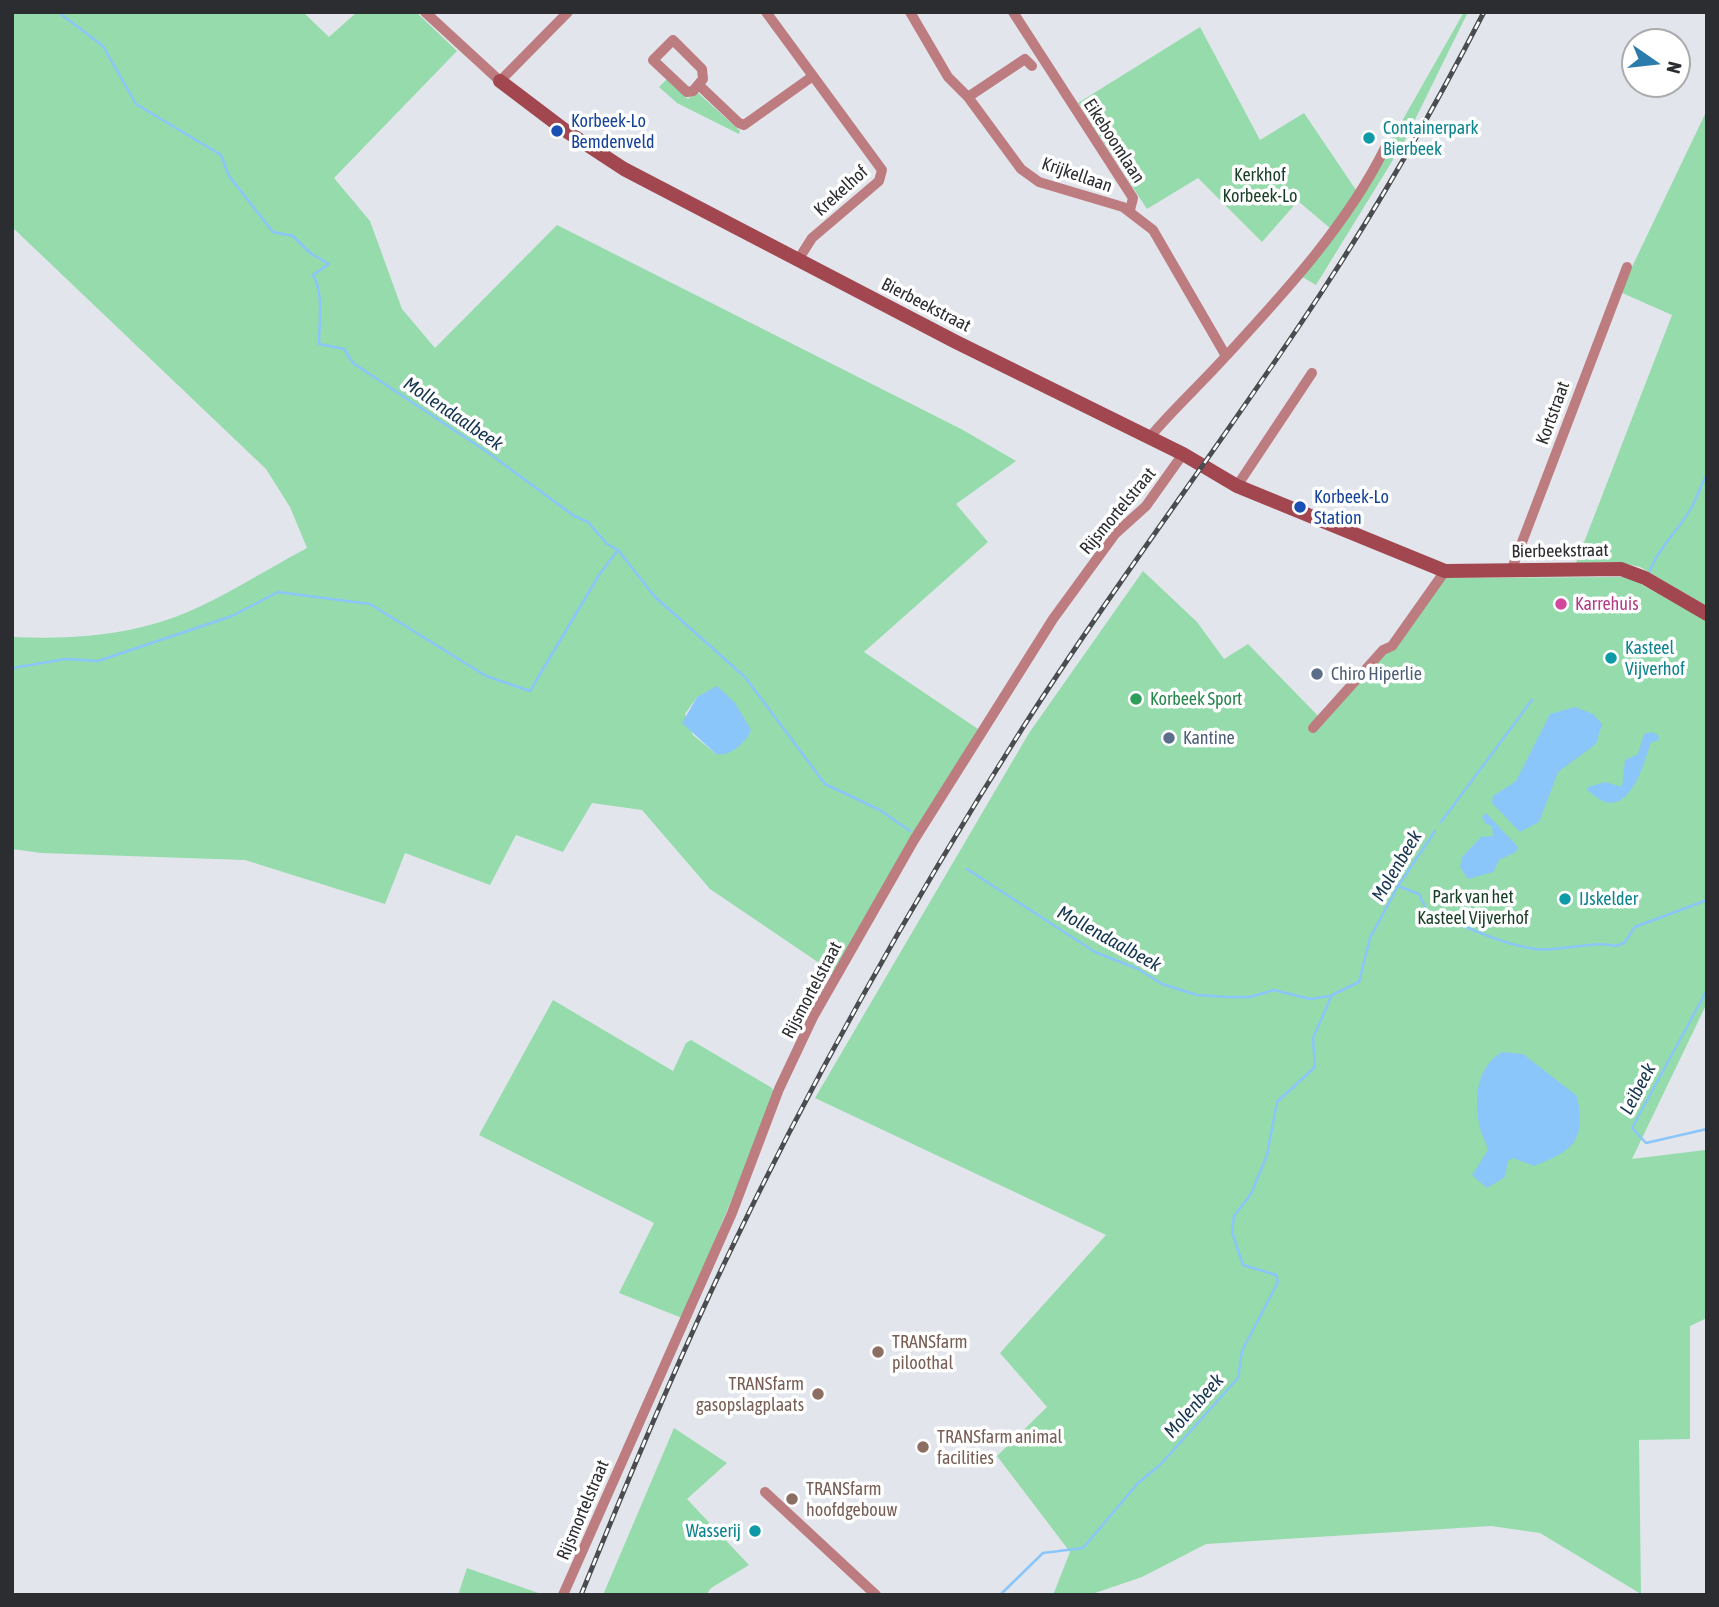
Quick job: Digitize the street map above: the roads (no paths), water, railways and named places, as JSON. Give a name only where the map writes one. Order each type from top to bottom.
[{"type":"street","name":"Bierbeekstraat","points":[[425,12],[500,81],[566,131],[624,169],[1183,454],[1237,485],[1445,571],[1621,569],[1645,578],[1707,614]]},
{"type":"street","points":[[500,81],[568,12]]},
{"type":"street","name":"Krekelhof","points":[[766,12],[882,174],[879,181],[812,238],[798,260]]},
{"type":"street","name":"Krijkellaan","points":[[910,12],[948,77],[968,97],[1021,169],[1039,182],[1130,210]]},
{"type":"street","name":"Eikeboomlaan","points":[[1013,12],[1133,198],[1130,210],[1153,230],[1227,356]]},
{"type":"street","points":[[673,40],[702,69],[703,79],[699,85],[687,92],[653,60],[673,40]]},
{"type":"street","points":[[968,97],[1025,60],[1032,66]]},
{"type":"street","points":[[699,85],[744,125],[813,76]]},
{"type":"street","points":[[1149,438],[1227,356],[1314,254],[1364,185],[1385,148]]},
{"type":"street","name":"Kortstraat","points":[[1511,571],[1627,267]]},
{"type":"street","points":[[1237,485],[1312,373]]},
{"type":"street","name":"Rijsmortelstraat","points":[[563,1595],[732,1213],[779,1089],[813,1017],[914,841],[1053,619],[1115,534],[1146,506],[1183,454]]},
{"type":"street","points":[[1313,728],[1383,650],[1392,646],[1445,571]]},
{"type":"street","points":[[765,1492],[876,1595]]},
{"type":"water","points":[[717,686],[735,703],[751,730],[737,748],[721,754],[716,754],[682,723],[697,697]]},
{"type":"water","points":[[1575,707],[1593,714],[1602,724],[1596,744],[1558,772],[1539,822],[1520,832],[1492,803],[1493,796],[1516,781],[1550,714]]},
{"type":"water","points":[[1652,732],[1658,735],[1659,740],[1651,742],[1637,779],[1626,796],[1619,801],[1608,803],[1587,790],[1588,787],[1605,782],[1622,787],[1625,760],[1638,754],[1644,734]]},
{"type":"water","points":[[1486,813],[1518,847],[1516,852],[1499,860],[1493,872],[1468,879],[1460,867],[1462,857],[1481,837],[1493,836],[1492,826],[1486,824],[1482,817]]},
{"type":"water","points":[[1502,1052],[1523,1054],[1577,1096],[1580,1124],[1578,1134],[1568,1149],[1534,1166],[1513,1158],[1508,1161],[1505,1177],[1487,1188],[1472,1175],[1488,1150],[1480,1127],[1477,1093],[1482,1074]]},
{"type":"waterway","name":"Mollendaalbeek","points":[[58,12],[103,46],[136,104],[221,155],[229,176],[273,232],[293,236],[310,253],[329,264],[313,275],[320,299],[319,344],[344,349],[353,363],[490,454],[574,516],[588,522],[607,544],[618,550],[655,597],[745,677],[825,784],[880,810],[910,831]]},
{"type":"waterway","name":"Molenbeek","points":[[1650,571],[1690,510],[1707,474]]},
{"type":"waterway","points":[[12,668],[66,659],[98,661],[232,616],[278,592],[370,604],[486,676],[530,691],[599,575],[618,550]]},
{"type":"waterway","name":"Molenbeek","points":[[1441,822],[1532,700]]},
{"type":"waterway","name":"Molenbeek","points":[[1000,1595],[1043,1553],[1083,1548],[1138,1483],[1160,1465],[1238,1378],[1242,1351],[1278,1282],[1276,1275],[1243,1265],[1232,1232],[1234,1216],[1251,1194],[1267,1155],[1277,1102],[1315,1067],[1313,1038],[1332,995],[1359,982],[1370,938],[1398,886],[1435,831]]},
{"type":"waterway","name":"Mollendaalbeek","points":[[967,869],[1095,952],[1138,969],[1162,984],[1197,995],[1250,997],[1274,990],[1310,999],[1330,996]]},
{"type":"waterway","points":[[1398,886],[1419,894],[1427,911],[1508,943],[1535,949],[1597,944],[1616,946],[1624,943],[1635,927],[1707,900]]},
{"type":"waterway","name":"Leibeek","points":[[1707,990],[1632,1128],[1646,1143],[1707,1129]]},
{"type":"railway","points":[[581,1595],[650,1429],[723,1266],[791,1128],[902,926],[981,794],[1059,673],[1345,256],[1407,153],[1484,12]]},
{"type":"place","name":"Korbeek-Lo Bemdenveld","points":[[557,131]]},
{"type":"place","name":"Containerpark Bierbeek","points":[[1369,138]]},
{"type":"place","name":"Korbeek-Lo Station","points":[[1300,507]]},
{"type":"place","name":"Karrehuis","points":[[1561,604]]},
{"type":"place","name":"Kasteel Vijverhof","points":[[1611,658]]},
{"type":"place","name":"Chiro Hiperlie","points":[[1317,674]]},
{"type":"place","name":"Korbeek Sport","points":[[1136,699]]},
{"type":"place","name":"Kantine","points":[[1169,738]]},
{"type":"place","name":"IJskelder","points":[[1565,899]]},
{"type":"place","name":"TRANSfarm piloothal","points":[[878,1352]]},
{"type":"place","name":"TRANSfarm gasopslagplaats","points":[[818,1394]]},
{"type":"place","name":"TRANSfarm animal facilities","points":[[923,1447]]},
{"type":"place","name":"TRANSfarm hoofdgebouw","points":[[792,1499]]},
{"type":"place","name":"Wasserij","points":[[755,1531]]},
{"type":"park label","name":"Kerkhof Korbeek-Lo","points":[[1260,185]]},
{"type":"park label","name":"Park van het Kasteel Vijverhof","points":[[1473,907]]}]
